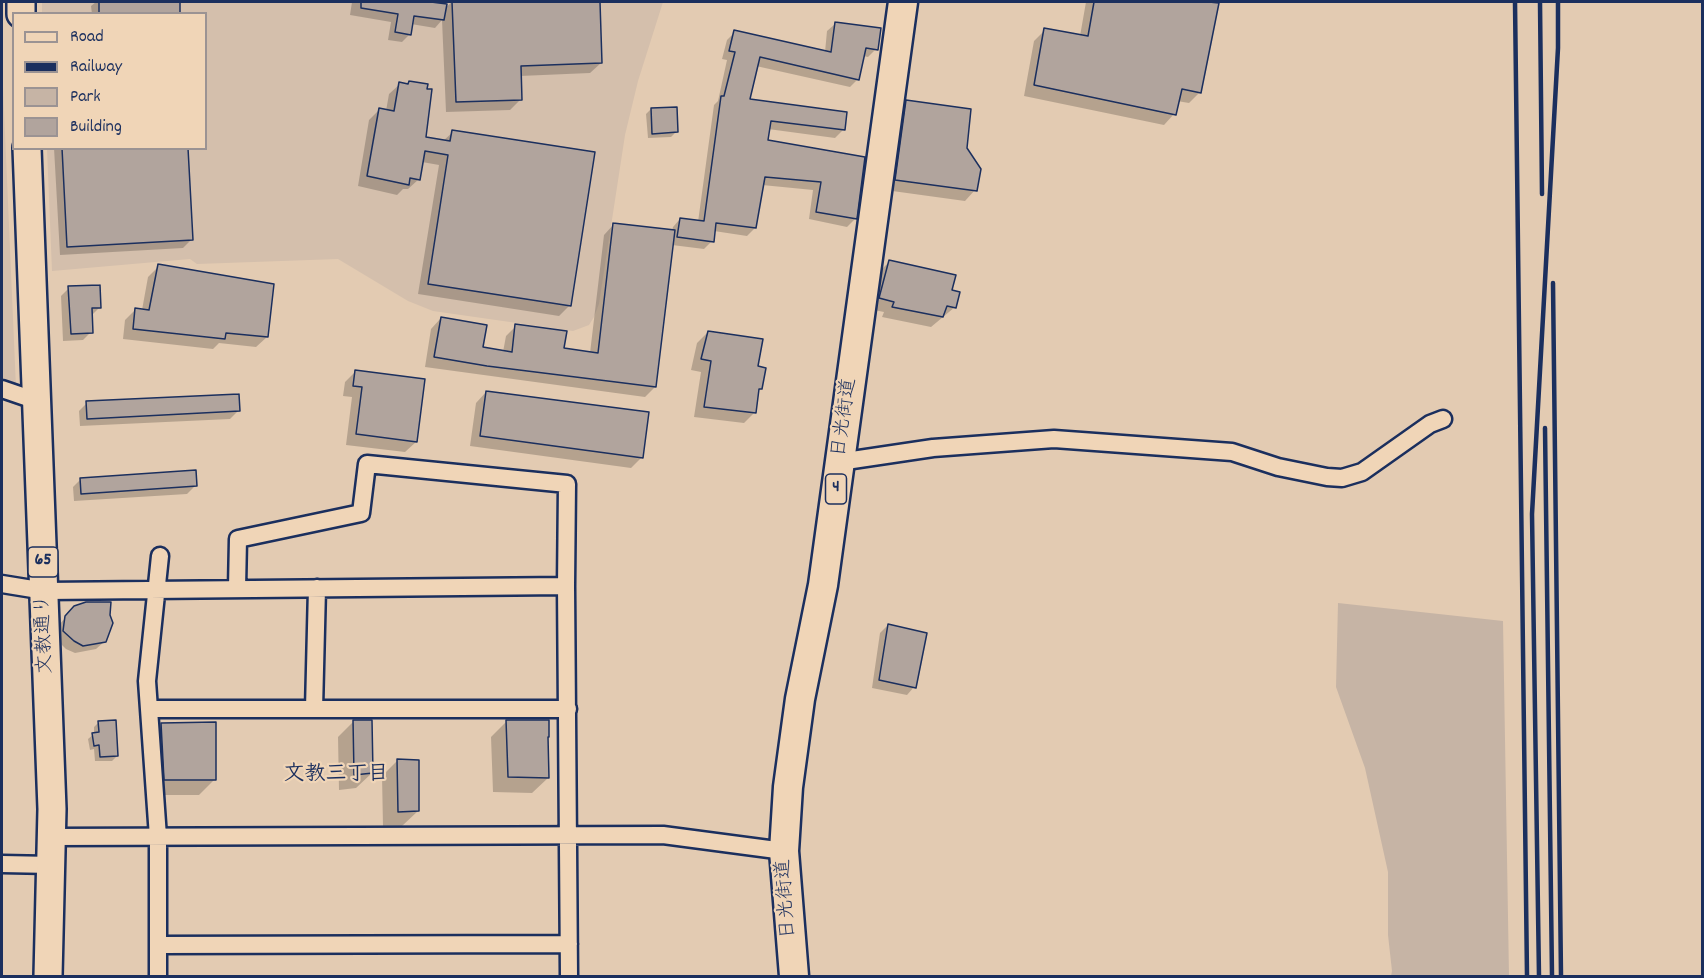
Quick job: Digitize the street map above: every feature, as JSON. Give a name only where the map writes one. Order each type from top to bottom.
[{"type":"highway","name":"日光街道","points":[[794,976],[784,851],[788,788],[800,699],[823,585],[903,2]]},
{"type":"main road","name":"文教通り","points":[[27,150],[53,837],[48,976]]},
{"type":"street","points":[[2,389],[37,400]]},
{"type":"street","points":[[839,462],[933,448],[1054,439],[1232,452],[1278,467],[1342,478],[1362,472],[1430,424],[1443,419]]},
{"type":"street","points":[[237,588],[238,539],[361,513],[367,464],[567,484],[569,976]]},
{"type":"street","points":[[158,976],[158,837],[147,681],[160,556]]},
{"type":"street","points":[[2,584],[45,591],[566,586]]},
{"type":"street","points":[[314,709],[317,588]]},
{"type":"street","points":[[149,709],[568,709]]},
{"type":"street","points":[[53,837],[663,835],[784,851]]},
{"type":"street","points":[[2,864],[52,865]]},
{"type":"street","points":[[158,945],[569,944]]},
{"type":"shaded area","points":[[42,2],[663,2],[638,81],[625,135],[599,304],[594,317],[589,325],[573,331],[433,311],[408,301],[338,259],[197,264],[190,259],[52,271],[47,150],[207,150],[207,12],[42,12]]},
{"type":"shaded area","points":[[2,64],[16,388],[2,383]]},
{"type":"green space","points":[[1338,603],[1503,621],[1509,976],[1391,976],[1388,935],[1388,872],[1365,768],[1336,687]]},
{"type":"building","points":[[99,2],[180,2],[180,12],[99,12]]},
{"type":"building","points":[[361,2],[447,4],[444,20],[414,16],[411,35],[395,32],[398,14],[361,8]]},
{"type":"building","points":[[452,2],[600,2],[602,63],[521,66],[522,100],[456,102]]},
{"type":"building","points":[[1094,2],[1219,3],[1201,93],[1182,89],[1176,115],[1034,85],[1044,28],[1088,36]]},
{"type":"building","points":[[835,22],[881,28],[878,50],[866,48],[859,80],[760,57],[750,99],[847,112],[845,130],[771,121],[768,140],[865,157],[857,219],[816,212],[821,182],[765,177],[756,228],[716,223],[714,242],[677,237],[680,218],[704,221],[721,96],[724,96],[735,52],[729,51],[734,30],[831,52]]},
{"type":"building","points":[[409,81],[428,84],[427,89],[432,89],[426,137],[450,141],[452,130],[595,152],[571,306],[428,284],[448,155],[425,151],[420,180],[410,178],[409,185],[367,176],[379,108],[394,111],[399,82],[408,84]]},
{"type":"building","points":[[906,100],[971,109],[967,148],[981,169],[977,191],[895,180]]},
{"type":"building","points":[[677,107],[678,132],[652,134],[651,108]]},
{"type":"building","points":[[62,150],[188,150],[193,240],[67,247]]},
{"type":"building","points":[[613,223],[675,230],[656,387],[487,366],[434,357],[441,317],[487,325],[483,347],[512,352],[515,324],[567,331],[564,348],[598,353]]},
{"type":"building","points":[[889,260],[956,275],[952,290],[960,292],[956,308],[947,306],[943,317],[892,307],[894,302],[879,298]]},
{"type":"building","points":[[158,264],[274,284],[268,337],[226,333],[225,339],[133,329],[135,308],[149,310]]},
{"type":"building","points":[[100,285],[101,308],[92,308],[93,333],[71,334],[68,286]]},
{"type":"building","points":[[708,331],[763,339],[758,366],[766,368],[762,389],[759,389],[756,413],[704,407],[711,361],[701,359]]},
{"type":"building","points":[[355,370],[425,379],[417,442],[356,434],[362,387],[353,386]]},
{"type":"building","points":[[486,391],[649,412],[643,458],[480,436]]},
{"type":"building","points":[[239,394],[240,411],[87,419],[86,401]]},
{"type":"building","points":[[196,470],[197,486],[81,494],[80,478]]},
{"type":"building","points":[[86,602],[111,602],[110,615],[113,623],[106,642],[83,646],[63,631],[65,616],[74,606]]},
{"type":"building","points":[[888,624],[927,633],[916,688],[879,680]]},
{"type":"building","points":[[116,720],[118,756],[100,757],[99,745],[94,746],[92,733],[99,732],[98,721]]},
{"type":"building","points":[[353,720],[372,720],[373,773],[354,775]]},
{"type":"building","points":[[506,720],[549,720],[549,778],[508,777]]},
{"type":"building","points":[[216,722],[216,780],[164,780],[161,723]]},
{"type":"building","points":[[397,759],[419,760],[419,811],[398,812]]},
{"type":"railway","points":[[1515,2],[1527,976]]},
{"type":"railway","points":[[1540,2],[1542,194]]},
{"type":"railway","points":[[1539,976],[1532,514],[1558,48],[1558,2]]},
{"type":"railway","points":[[1553,283],[1561,976]]},
{"type":"railway","points":[[1545,428],[1552,976]]},
{"type":"district","name":"文教三丁目","points":[[336,776]]}]
